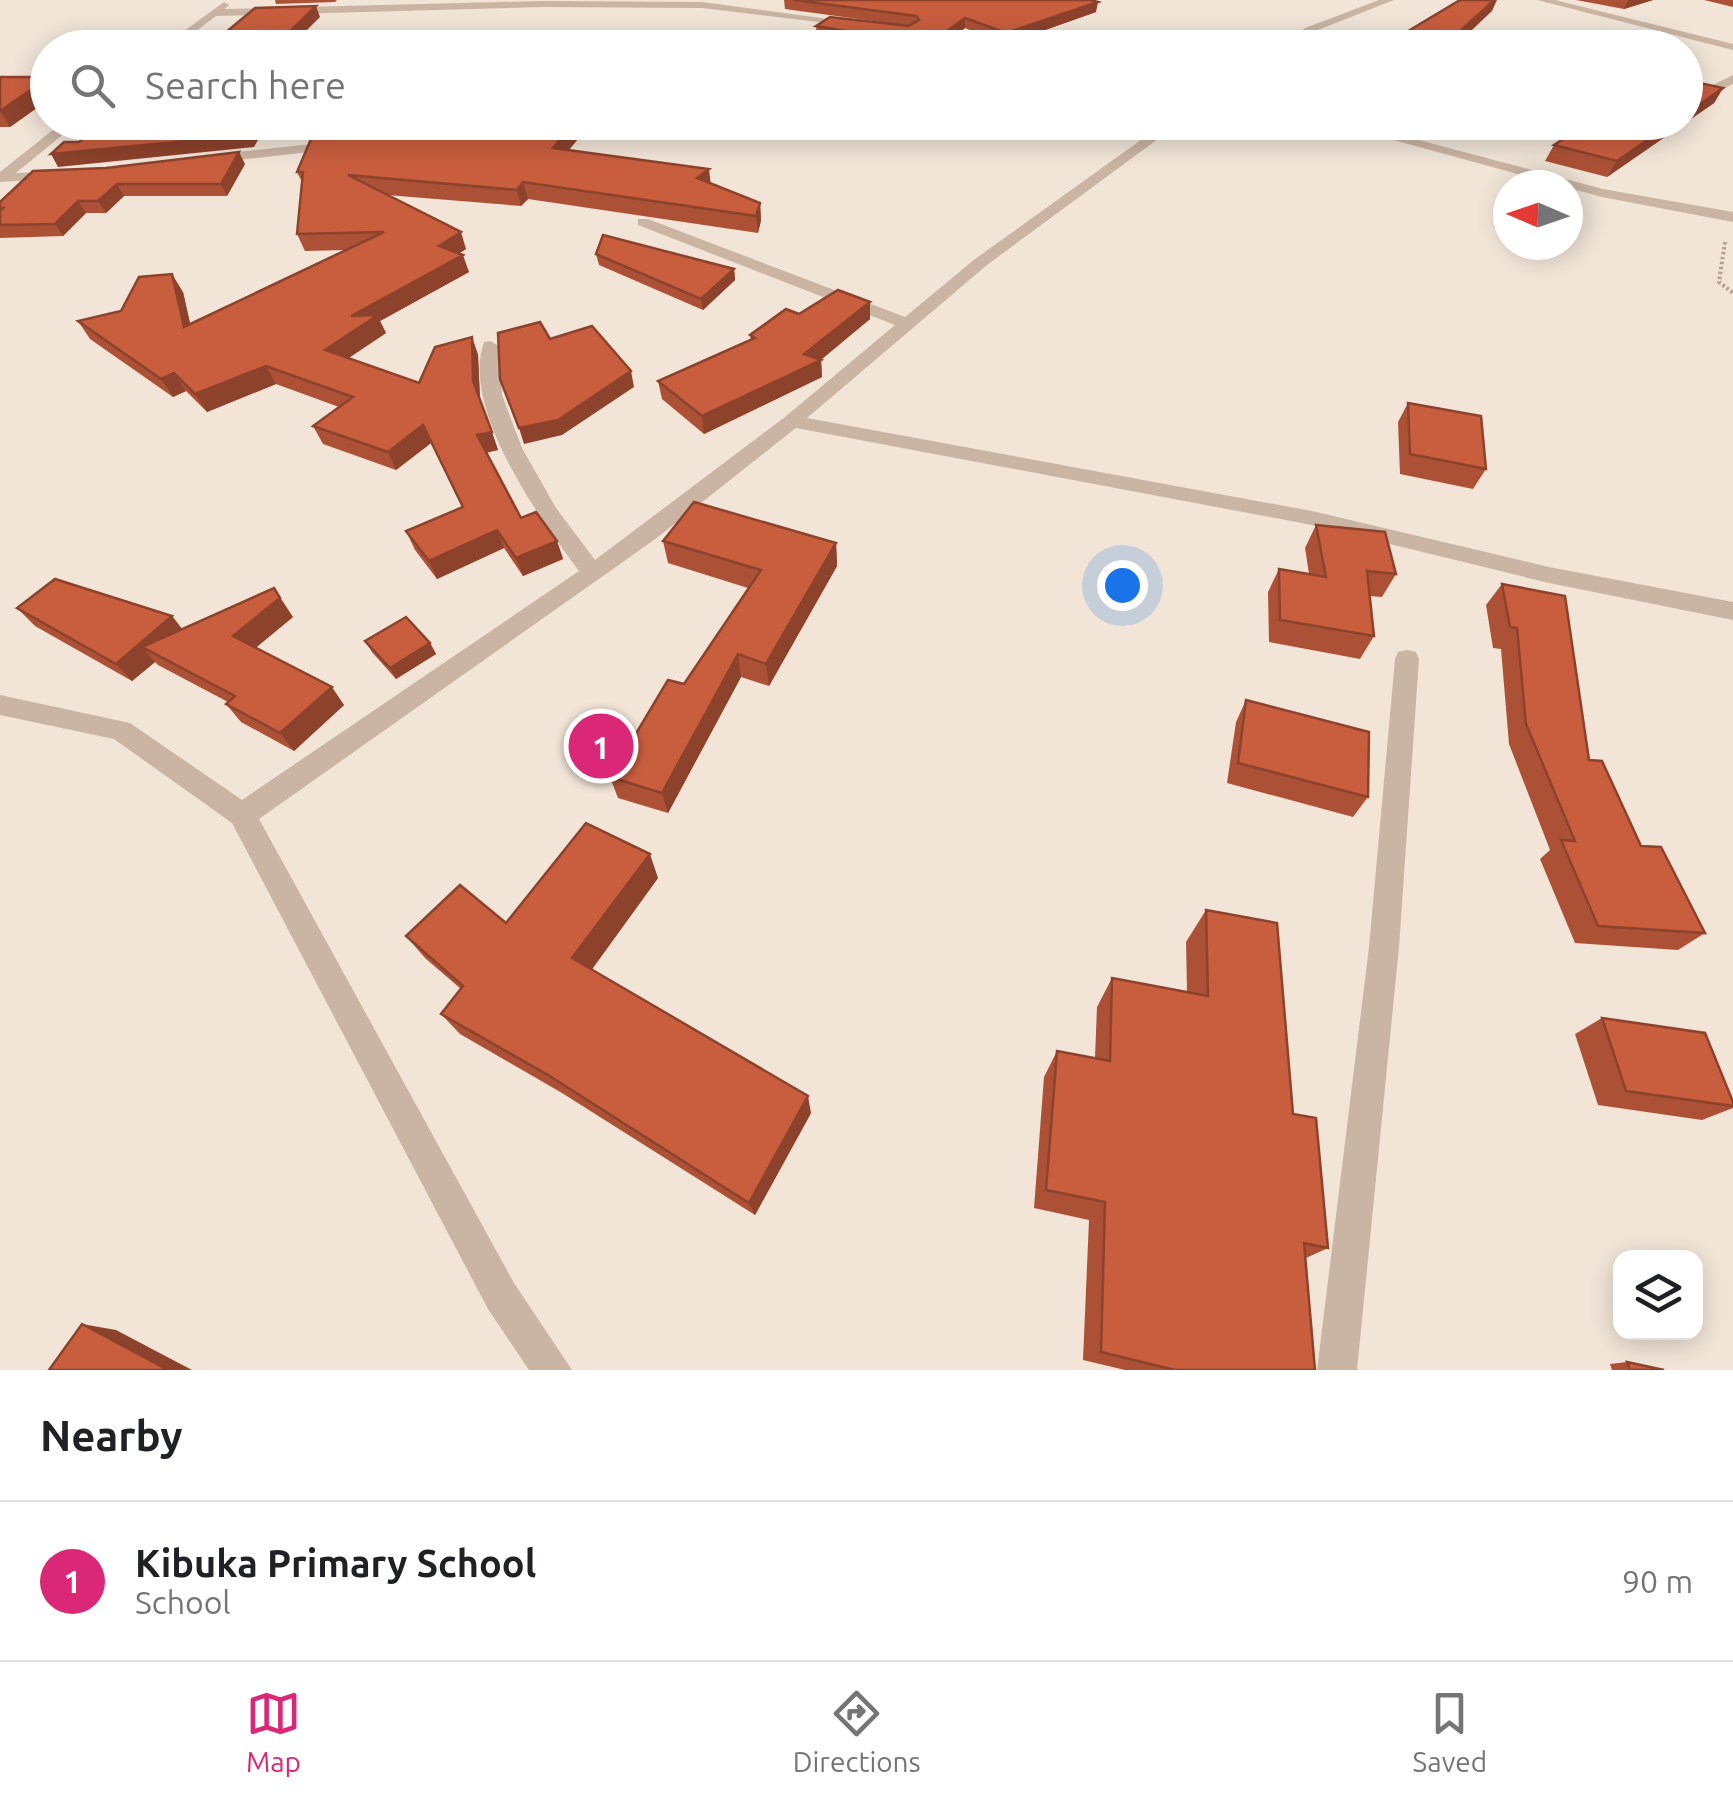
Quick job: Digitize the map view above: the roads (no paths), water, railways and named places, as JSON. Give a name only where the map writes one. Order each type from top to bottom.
[{"type":"street","points":[[190,30],[233,0]]},
{"type":"street","points":[[1309,30],[1388,0]]},
{"type":"street","points":[[1542,0],[1664,30]]},
{"type":"street","points":[[212,13],[545,2],[704,2],[872,26]]},
{"type":"street","points":[[1703,40],[1733,47]]},
{"type":"street","points":[[1703,94],[1733,79]]},
{"type":"street","points":[[1,179],[50,140]]},
{"type":"street","points":[[242,814],[413,700],[592,573],[792,421],[905,322],[981,262],[1150,140]]},
{"type":"street","points":[[1401,140],[1602,194],[1733,217]]},
{"type":"street","points":[[191,161],[353,144]]},
{"type":"street","points":[[1,179],[76,174]]},
{"type":"street","points":[[643,222],[905,322]]},
{"type":"street","points":[[490,346],[492,398],[520,464],[550,518],[592,573]]},
{"type":"street","points":[[792,421],[1312,518],[1549,575],[1733,612]]},
{"type":"street","points":[[1337,1370],[1384,947],[1407,659]]},
{"type":"street","points":[[0,705],[121,730],[242,814],[501,1296],[552,1370]]},
{"type":"place","name":"Kibuka Primary School","points":[[601,746]]}]
